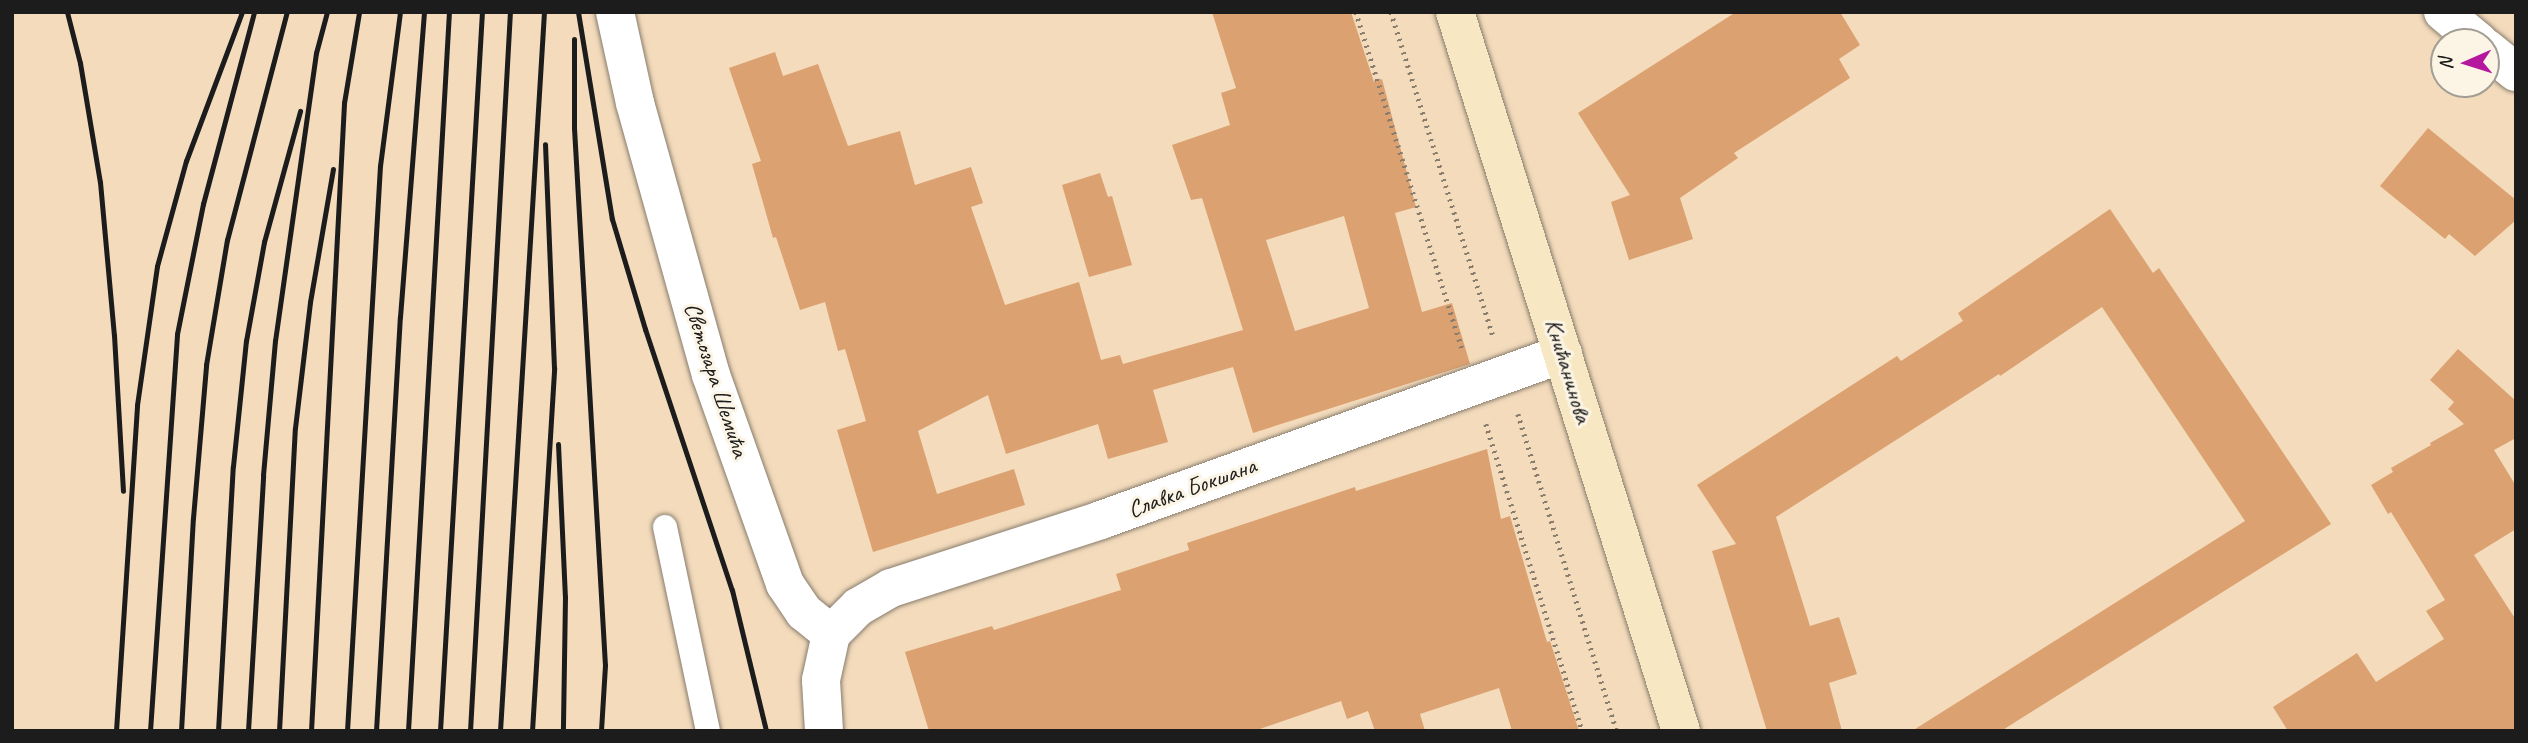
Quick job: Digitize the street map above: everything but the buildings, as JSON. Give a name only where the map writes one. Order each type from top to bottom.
[{"type":"main road","name":"Книћанинова","points":[[1455,12],[1681,731]]},
{"type":"street","name":"Светозара Шемића","points":[[615,12],[635,103],[711,375],[785,584],[804,612],[831,634]]},
{"type":"street","points":[[2442,12],[2462,28]]},
{"type":"street","points":[[2500,59],[2516,72]]},
{"type":"street","name":"Славка Бокшана","points":[[831,634],[858,607],[891,588],[1101,520],[1563,354]]},
{"type":"street","points":[[824,731],[821,680],[831,634]]},
{"type":"lane","points":[[665,527],[708,731]]},
{"type":"railway","points":[[67,12],[80,63],[100,182],[114,335],[123,491]]},
{"type":"railway","points":[[116,731],[137,405],[157,266],[186,161],[242,12]]},
{"type":"railway","points":[[150,731],[177,334],[203,204],[254,12]]},
{"type":"railway","points":[[181,731],[193,518],[206,365],[227,240],[287,12]]},
{"type":"railway","points":[[248,731],[263,475],[275,341],[316,53],[327,12]]},
{"type":"railway","points":[[311,731],[344,103],[359,12]]},
{"type":"railway","points":[[347,731],[380,166],[400,12]]},
{"type":"railway","points":[[376,731],[400,317],[424,12]]},
{"type":"railway","points":[[408,731],[449,12]]},
{"type":"railway","points":[[440,731],[482,12]]},
{"type":"railway","points":[[470,731],[510,12]]},
{"type":"railway","points":[[500,731],[544,12]]},
{"type":"railway","points":[[578,12],[612,219],[645,329],[732,590],[766,731]]},
{"type":"railway","points":[[574,39],[574,128],[605,665],[601,731]]},
{"type":"railway","points":[[218,731],[233,466],[246,341],[264,242],[300,111]]},
{"type":"railway","points":[[532,731],[554,368],[545,144]]},
{"type":"railway","points":[[279,731],[295,428],[310,302],[333,169]]},
{"type":"railway","points":[[558,444],[565,597],[563,731]]}]
